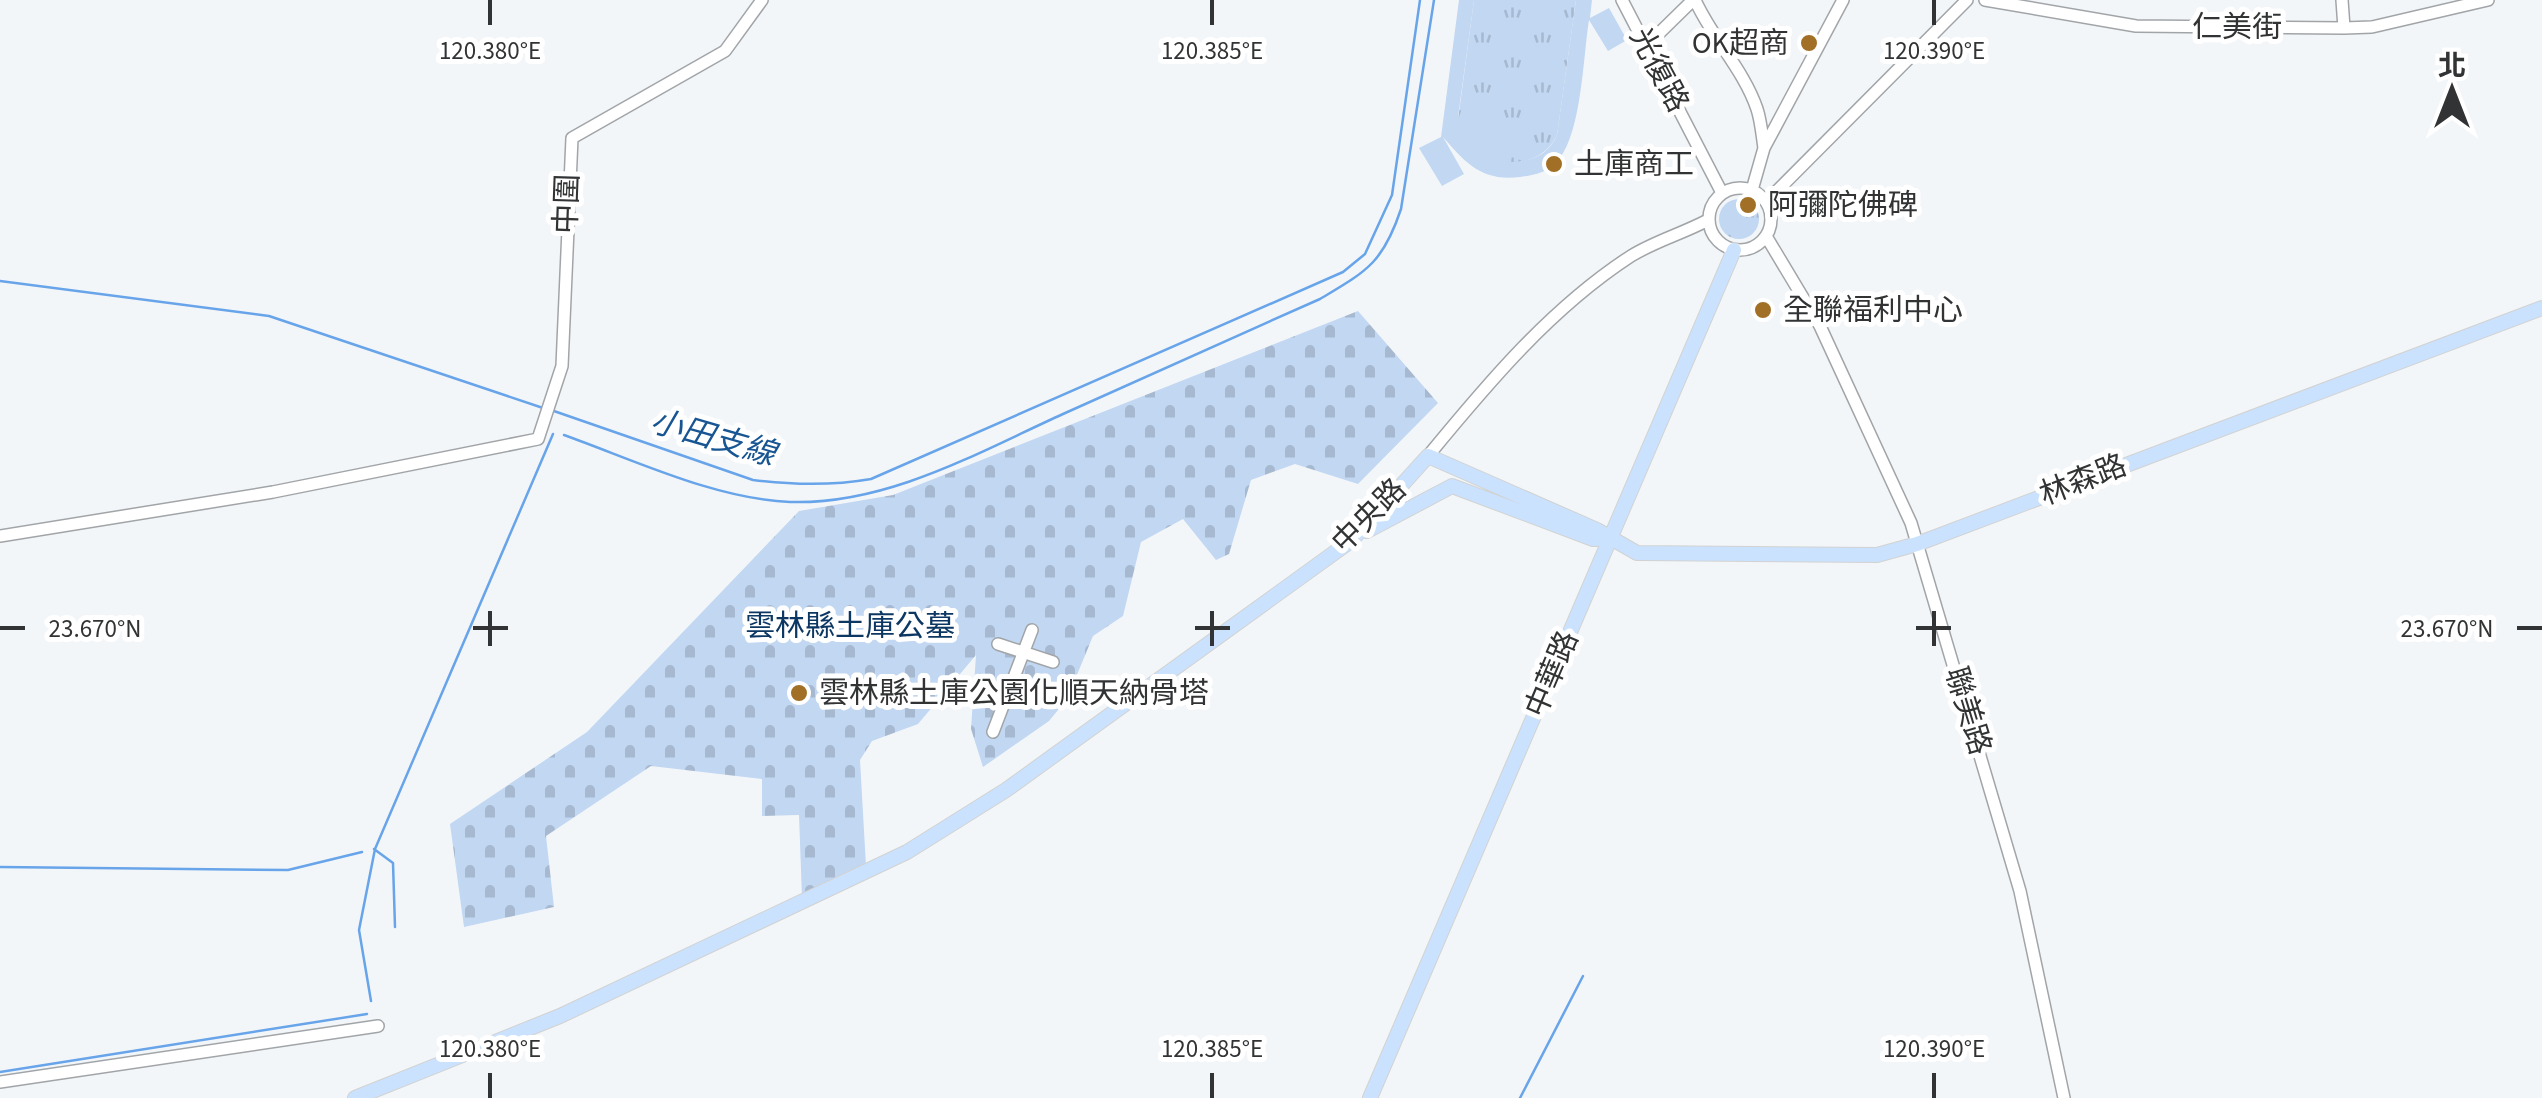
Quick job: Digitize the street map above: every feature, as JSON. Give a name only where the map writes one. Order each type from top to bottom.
[{"type":"main road","name":"中華路","points":[[1370,1098],[1734,250]]},
{"type":"main road","name":"林森路","points":[[1428,456],[1597,530],[1638,553],[1877,554],[1917,544],[2542,308]]},
{"type":"main road","name":"中央路","points":[[355,1098],[560,1016],[908,852],[1006,790],[1352,540],[1428,456]]},
{"type":"main road","name":"林森路","points":[[1352,540],[1452,486],[1593,539],[1610,540]]},
{"type":"street","name":"中圍","points":[[0,536],[272,492],[538,439],[562,366],[572,138],[725,51],[762,0]]},
{"type":"street","name":"光復路","points":[[1622,0],[1722,193]]},
{"type":"street","points":[[1647,45],[1694,0],[1758,110],[1764,148]]},
{"type":"street","points":[[1752,190],[1764,148],[1844,0]]},
{"type":"street","points":[[1766,202],[1968,0]]},
{"type":"street","name":"仁美街","points":[[1985,0],[2136,26],[2344,28],[2372,27],[2488,0]]},
{"type":"street","points":[[2342,0],[2344,28]]},
{"type":"street","points":[[1752,190],[1766,202],[1771,219],[1766,236],[1752,248],[1734,250],[1716,239],[1708,220],[1710,209],[1722,193],[1752,190]]},
{"type":"street","name":"中央路","points":[[1428,456],[1531,338],[1580,294],[1636,252],[1708,220]]},
{"type":"street","name":"聯美路","points":[[1766,236],[1820,326],[1911,524],[2020,891],[2064,1098]]},
{"type":"street","points":[[994,732],[1032,630]]},
{"type":"street","points":[[998,644],[1053,662]]},
{"type":"street","points":[[0,1082],[378,1026]]},
{"type":"green space","points":[[1459,0],[1474,0],[1458,117],[1516,123],[1511,162],[1539,156],[1557,135],[1576,0],[1592,0],[1590,18],[1609,8],[1627,40],[1608,51],[1589,20],[1576,116],[1565,151],[1548,169],[1506,178],[1484,173],[1466,162],[1443,137],[1464,174],[1442,186],[1419,148],[1441,137]]},
{"type":"green space","points":[[1474,0],[1576,0],[1557,135],[1549,148],[1532,159],[1511,163],[1458,120]]},
{"type":"green space","points":[[1739,199],[1753,205],[1759,219],[1753,233],[1739,239],[1725,233],[1719,219],[1725,205]]},
{"type":"green space","name":"雲林縣土庫公墓","points":[[1358,311],[1438,403],[1358,484],[1295,464],[1251,480],[1229,554],[1216,560],[1183,519],[1141,542],[1123,616],[1093,636],[1067,699],[1049,721],[983,767],[971,729],[976,655],[918,724],[872,741],[860,760],[866,866],[802,898],[799,815],[762,816],[762,779],[651,766],[546,836],[554,907],[464,927],[450,824],[587,732],[799,511],[893,495]]},
{"type":"waterway","name":"小田支線","points":[[551,410],[753,480],[812,484],[871,479],[1343,272],[1365,254],[1392,195],[1420,0]]},
{"type":"waterway","points":[[564,435],[675,477],[733,494],[790,502],[861,495],[964,460],[1320,299],[1371,264],[1387,242],[1401,209],[1434,0]]},
{"type":"waterway","name":"小田支線","points":[[0,281],[269,316],[543,408]]},
{"type":"waterway","points":[[371,1001],[359,930],[375,849],[553,434]]},
{"type":"waterway","points":[[374,849],[393,863],[395,927]]},
{"type":"waterway","points":[[0,867],[288,870],[362,852]]},
{"type":"waterway","points":[[1520,1098],[1583,976]]},
{"type":"waterway","points":[[0,1072],[367,1014]]},
{"type":"place","name":"OK超商","points":[[1809,43]]},
{"type":"place","name":"土庫商工","points":[[1554,164]]},
{"type":"place","name":"阿彌陀佛碑","points":[[1748,205]]},
{"type":"place","name":"全聯福利中心","points":[[1763,310]]},
{"type":"place","name":"雲林縣土庫公園化順天納骨塔","points":[[799,693]]}]
